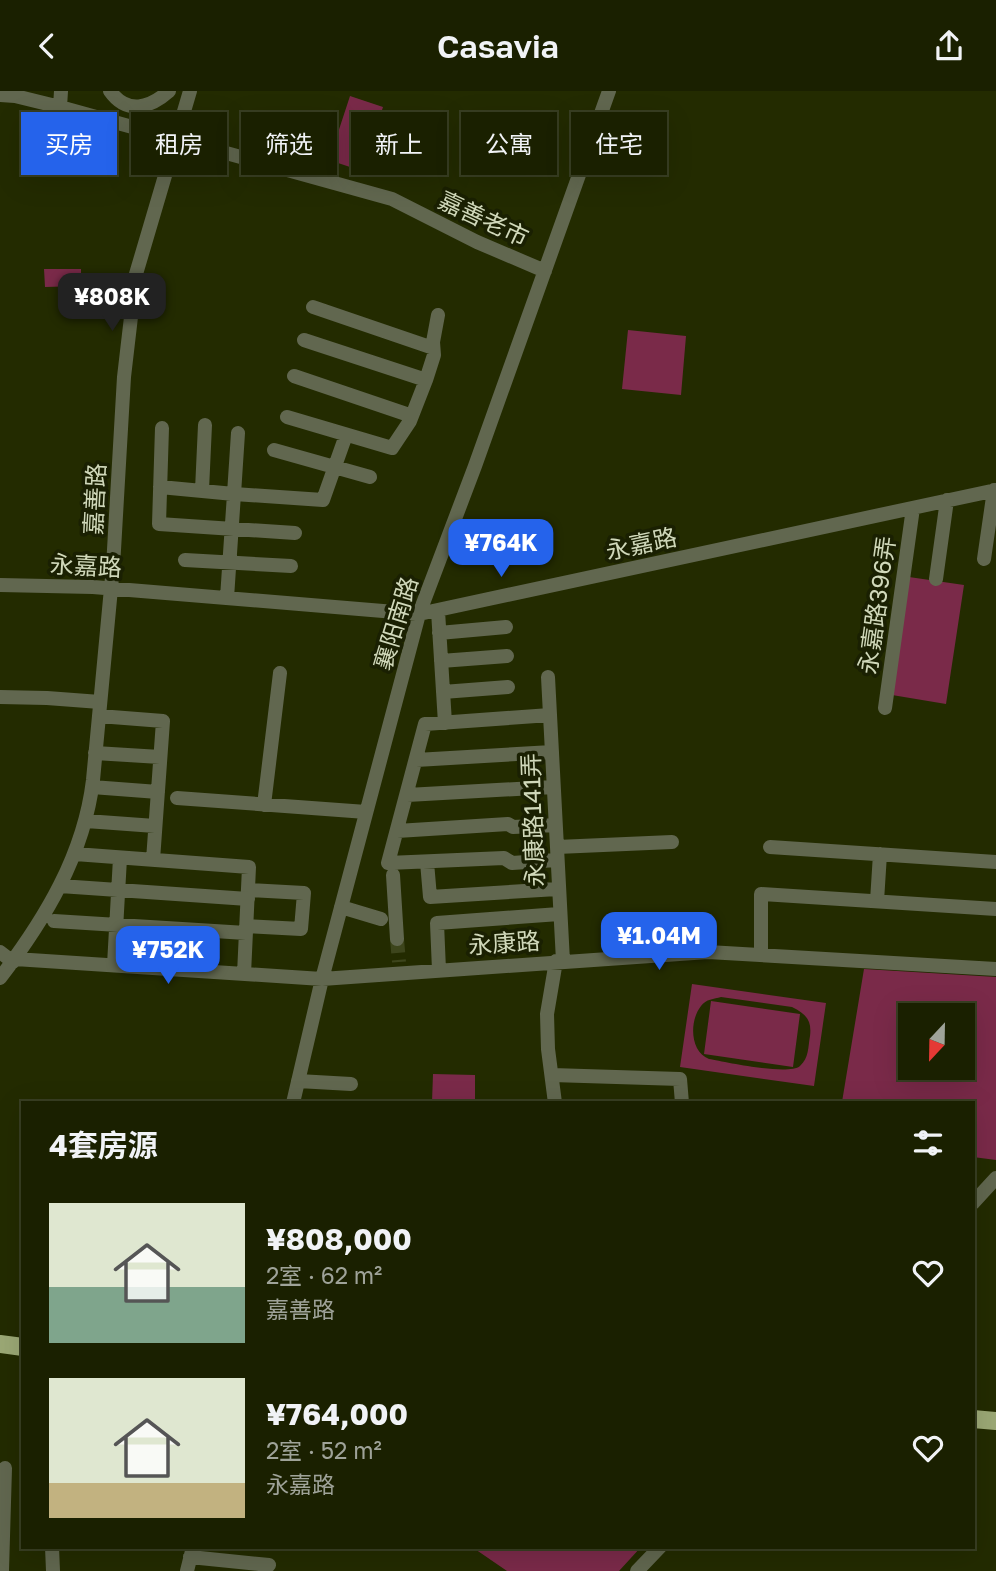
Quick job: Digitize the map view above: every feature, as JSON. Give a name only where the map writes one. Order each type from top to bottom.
[{"type":"main road","points":[[0,1344],[21,1347]]},
{"type":"main road","points":[[975,1419],[996,1421]]},
{"type":"street","points":[[60,107],[61,91]]},
{"type":"street","points":[[110,91],[119,102],[130,108],[157,102],[169,91]]},
{"type":"street","name":"嘉善路","points":[[184,112],[190,91]]},
{"type":"street","name":"襄阳南路","points":[[293,1101],[322,979],[419,614],[609,91]]},
{"type":"street","name":"嘉善老市","points":[[10,94],[131,128]]},
{"type":"street","name":"嘉善老市","points":[[227,155],[391,199],[545,271]]},
{"type":"street","name":"嘉善路","points":[[0,978],[60,886],[86,821],[92,787],[111,589],[124,377],[136,274],[166,175]]},
{"type":"street","points":[[313,307],[433,348]]},
{"type":"street","points":[[287,417],[392,448],[412,416],[426,380],[434,355],[438,316]]},
{"type":"street","points":[[303,340],[426,380]]},
{"type":"street","points":[[294,376],[412,416]]},
{"type":"street","points":[[202,491],[205,425]]},
{"type":"street","points":[[162,428],[159,524],[295,533]]},
{"type":"street","points":[[227,598],[239,433]]},
{"type":"street","points":[[160,487],[323,500],[346,435]]},
{"type":"street","points":[[274,450],[370,477]]},
{"type":"street","points":[[984,559],[995,490]]},
{"type":"street","name":"永嘉路","points":[[0,585],[111,589],[419,614],[995,490]]},
{"type":"street","points":[[936,579],[947,500]]},
{"type":"street","name":"永嘉路396弄","points":[[885,708],[913,508]]},
{"type":"street","points":[[185,560],[291,566]]},
{"type":"street","points":[[438,611],[444,723]]},
{"type":"street","points":[[439,633],[506,627]]},
{"type":"street","points":[[441,661],[507,656]]},
{"type":"street","points":[[264,805],[280,673]]},
{"type":"street","name":"永康路141弄","points":[[548,677],[559,914],[559,961],[547,1014],[555,1101]]},
{"type":"street","points":[[443,692],[508,687]]},
{"type":"street","points":[[0,697],[47,698],[163,721],[153,860]]},
{"type":"street","points":[[550,715],[425,724],[388,863],[503,858],[512,863],[556,853],[672,842]]},
{"type":"street","points":[[416,760],[552,752]]},
{"type":"street","points":[[95,753],[160,757]]},
{"type":"street","points":[[92,787],[158,792]]},
{"type":"street","points":[[407,795],[553,787]]},
{"type":"street","points":[[177,798],[366,812]]},
{"type":"street","points":[[86,821],[155,825]]},
{"type":"street","points":[[397,831],[508,824],[513,827],[555,825]]},
{"type":"street","points":[[770,848],[996,862]]},
{"type":"street","points":[[75,854],[249,867],[244,974]]},
{"type":"street","points":[[877,901],[880,854]]},
{"type":"street","points":[[114,965],[120,858]]},
{"type":"street","points":[[427,862],[430,897],[557,889]]},
{"type":"street","points":[[393,875],[397,939]]},
{"type":"street","points":[[54,921],[246,930],[301,929],[303,917],[304,893],[248,895],[118,891],[60,886]]},
{"type":"street","points":[[761,955],[761,894],[996,909]]},
{"type":"street","points":[[341,907],[381,919]]},
{"type":"street","points":[[439,970],[437,923],[559,914]]},
{"type":"street","points":[[0,952],[14,960]]},
{"type":"street","name":"永康路","points":[[14,960],[322,979],[399,967],[439,970],[708,952],[996,969]]},
{"type":"street","points":[[552,1075],[680,1079],[682,1101]]},
{"type":"street","points":[[298,1081],[351,1084]]},
{"type":"street","points":[[975,1201],[996,1178]]},
{"type":"street","points":[[2,1571],[5,1468]]},
{"type":"street","points":[[52,1549],[53,1571]]},
{"type":"street","points":[[637,1571],[658,1549]]},
{"type":"street","points":[[190,1558],[269,1565]]},
{"type":"shaded area","points":[[350,96],[383,107],[381,112],[351,112],[351,167],[337,163],[337,136]]},
{"type":"shaded area","points":[[44,269],[81,269],[81,286],[45,287]]},
{"type":"shaded area","points":[[628,330],[686,336],[681,395],[622,389]]},
{"type":"shaded area","points":[[909,577],[964,585],[946,704],[892,695]]},
{"type":"shaded area","points":[[864,969],[996,977],[996,1160],[975,1157],[975,1101],[842,1101]]},
{"type":"shaded area","points":[[692,984],[826,1003],[814,1086],[680,1067]],"holes":[[[721,997],[792,1007],[807,1018],[810,1026],[808,1052],[800,1066],[793,1069],[756,1067],[709,1059],[698,1050],[695,1043],[693,1028],[697,1012],[710,1000]]]},
{"type":"shaded area","points":[[711,1001],[800,1014],[793,1067],[704,1054]]},
{"type":"shaded area","points":[[433,1074],[475,1075],[475,1101],[432,1101]]},
{"type":"shaded area","points":[[475,1549],[639,1549],[619,1571],[507,1571]]},
{"type":"tunnel","points":[[397,939],[399,962]]}]
